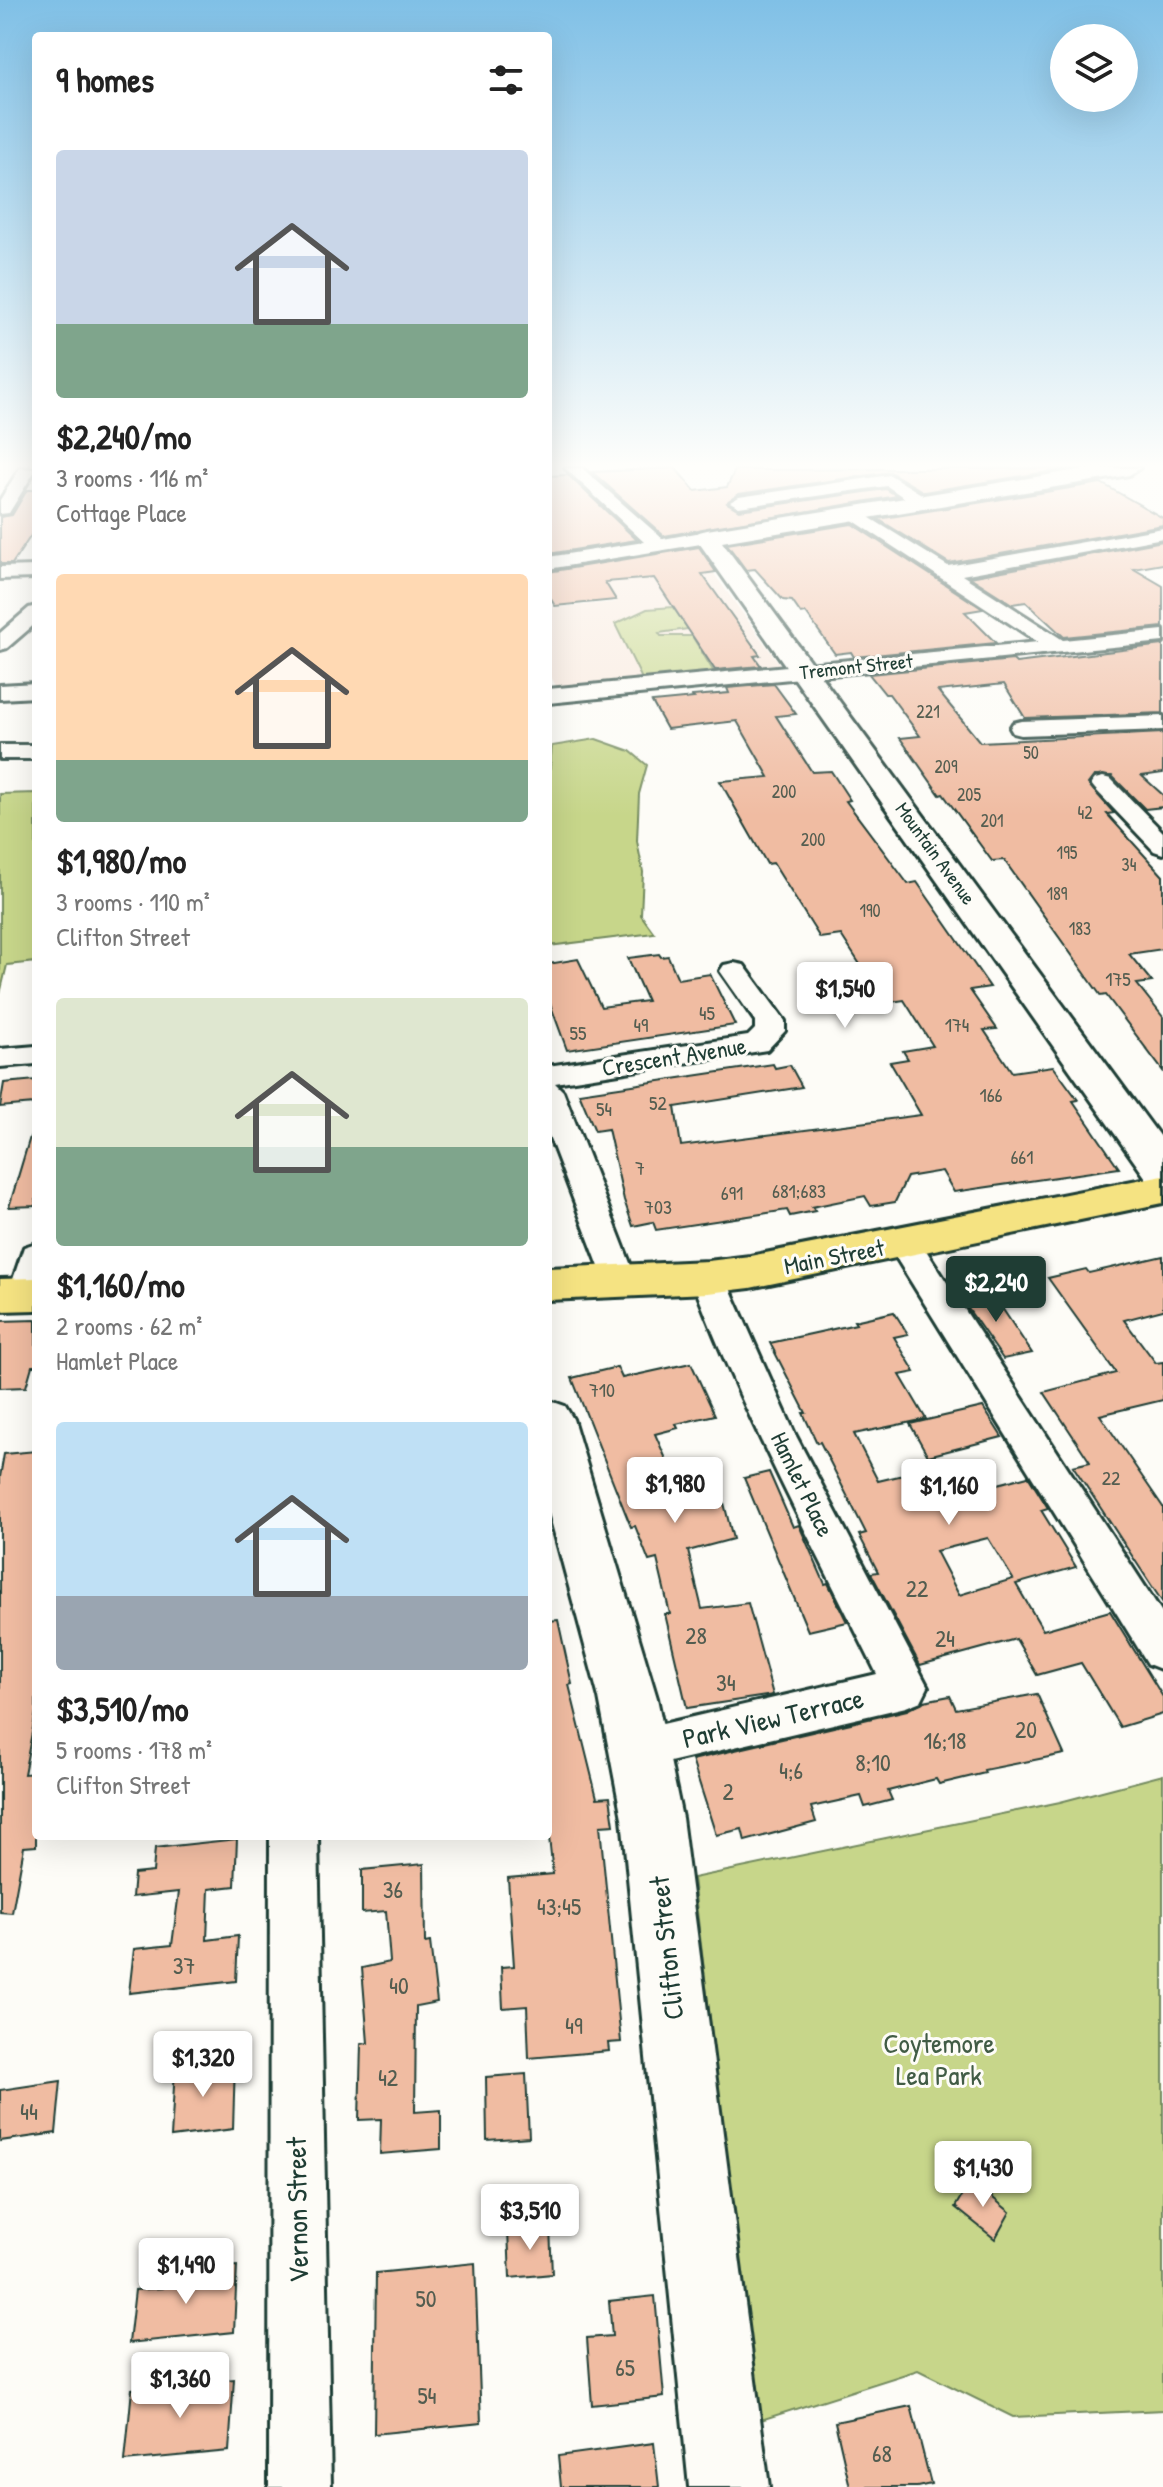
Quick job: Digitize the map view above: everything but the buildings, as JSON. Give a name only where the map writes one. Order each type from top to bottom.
[{"type":"main road","name":"Main Street","points":[[552,1284],[708,1277],[904,1243],[1163,1189]]},
{"type":"street","name":"Mountain Avenue","points":[[742,584],[1163,1171]]},
{"type":"street","points":[[964,584],[1057,645]]},
{"type":"street","points":[[12,610],[32,611]]},
{"type":"street","points":[[0,644],[32,615]]},
{"type":"street","name":"Tremont Street","points":[[552,696],[1163,636]]},
{"type":"street","points":[[0,692],[32,690]]},
{"type":"street","points":[[1021,728],[1163,723]]},
{"type":"street","points":[[0,752],[32,752]]},
{"type":"street","points":[[1103,784],[1163,846]]},
{"type":"street","name":"Crescent Avenue","points":[[552,1074],[757,1044],[770,1031],[770,1021],[734,971]]},
{"type":"street","points":[[0,1058],[32,1055]]},
{"type":"street","points":[[552,1102],[620,1281]]},
{"type":"street","points":[[904,1243],[1163,1651]]},
{"type":"street","name":"Hamlet Place","points":[[708,1277],[721,1313],[781,1439],[906,1687]]},
{"type":"street","name":"Clifton Street","points":[[552,1433],[615,1650],[640,1748],[652,1818],[729,2487]]},
{"type":"street","name":"Park View Terrace","points":[[640,1748],[906,1687]]},
{"type":"street","name":"Vernon Street","points":[[294,1840],[300,2487]]},
{"type":"shaded area","points":[[606,584],[722,584],[781,666],[557,688],[552,679],[552,608],[616,602]]},
{"type":"green space","points":[[673,607],[688,629],[659,633],[661,636],[692,636],[714,672],[642,679],[615,624],[647,609]]},
{"type":"green space","points":[[596,739],[630,751],[647,765],[639,794],[637,841],[643,872],[641,915],[654,933],[552,946],[552,746]]},
{"type":"green space","points":[[32,793],[32,962],[7,965],[0,994],[0,794]]},
{"type":"green space","name":"Coytemore Lea Park","points":[[1163,1775],[1163,2410],[1013,2417],[918,2370],[758,2421],[693,1878],[1060,1802]]}]
